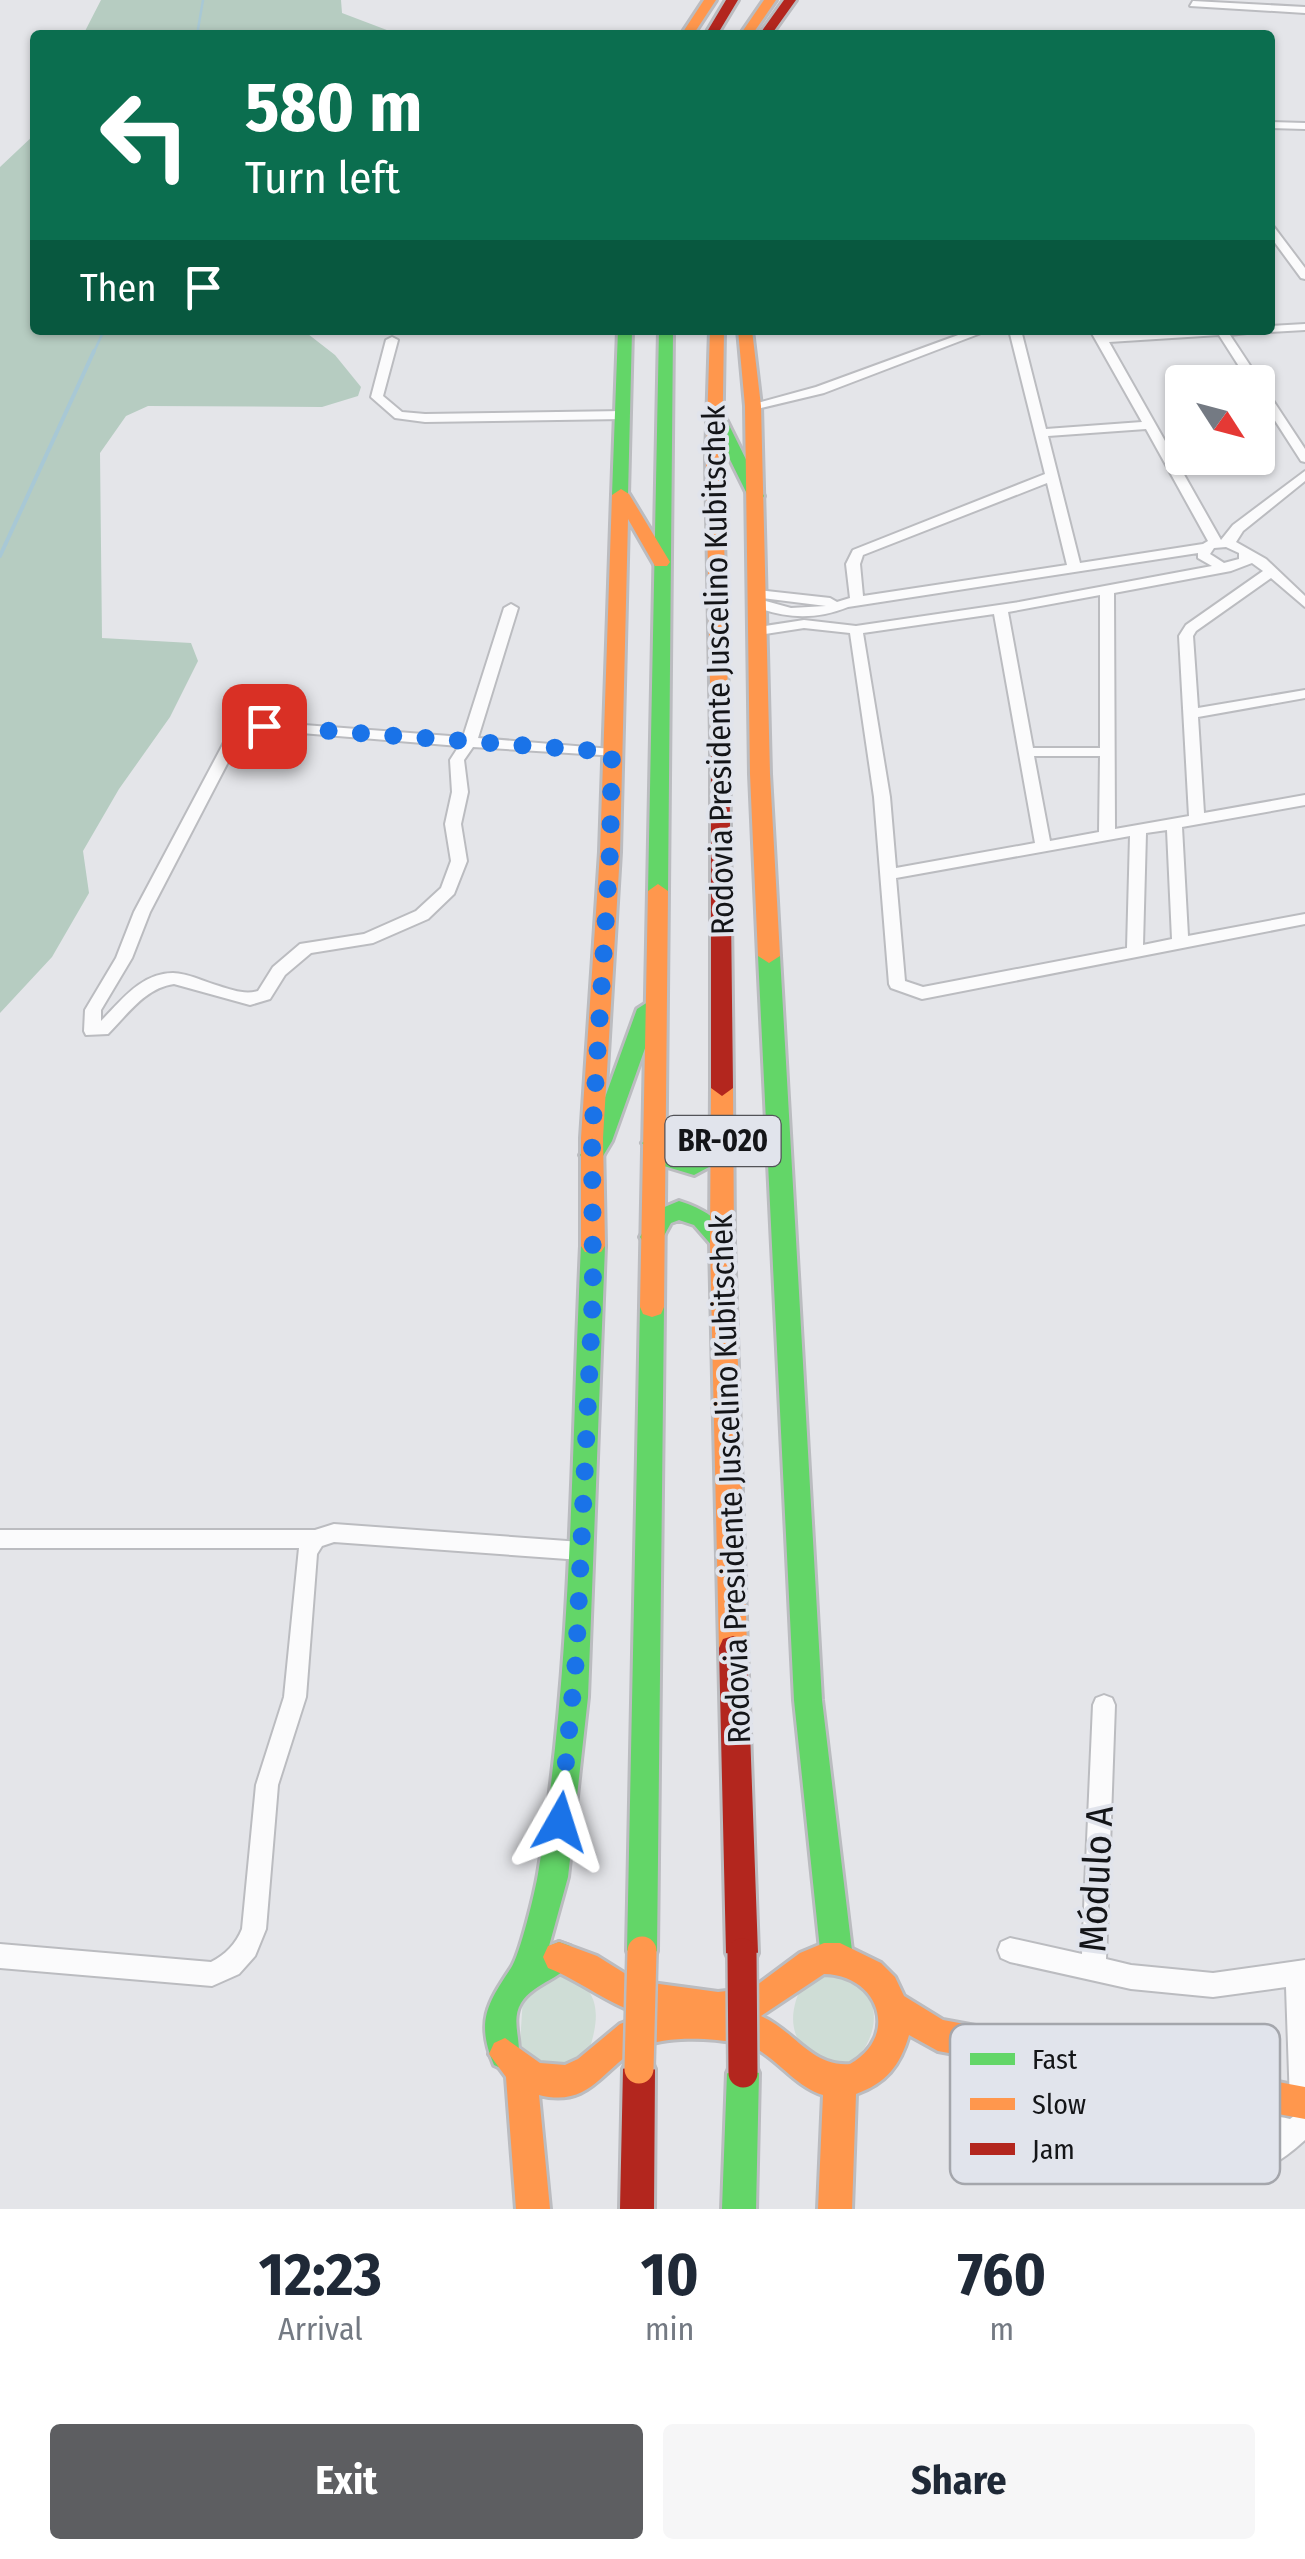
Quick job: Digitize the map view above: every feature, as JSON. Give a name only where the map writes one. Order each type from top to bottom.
[{"type":"main road","points":[[690,30],[710,0]]},
{"type":"main road","points":[[714,30],[732,0]]},
{"type":"main road","points":[[749,30],[770,0]]},
{"type":"main road","points":[[769,30],[790,0]]},
{"type":"main road","points":[[527,1968],[542,1960],[575,1958],[604,1974],[621,1993],[644,1999],[750,2005],[770,1996],[803,1966],[838,1959],[873,1974],[894,2008],[896,2028],[890,2048],[878,2066],[861,2077],[840,2082],[820,2079],[793,2062],[772,2038],[752,2028],[640,2030],[612,2046],[597,2069],[569,2081],[538,2080],[520,2070],[500,2037],[498,2017],[502,1998],[527,1968],[544,1919],[558,1840],[574,1696],[593,1292],[592,1155],[612,752],[625,335]]},
{"type":"main road","name":"Rodovia Presidente Juscelino Kubitschek","points":[[636,2209],[666,335]]},
{"type":"main road","name":"Rodovia Presidente Juscelino Kubitschek","points":[[716,335],[722,1242],[742,1952],[739,2209]]},
{"type":"main road","points":[[746,335],[753,406],[765,883],[807,1680],[838,1959]]},
{"type":"main road","points":[[714,412],[756,496]]},
{"type":"main road","points":[[620,494],[661,562]]},
{"type":"main road","points":[[592,1155],[602,1141],[656,990]]},
{"type":"main road","points":[[653,1143],[672,1160],[694,1166],[714,1154],[723,1137]]},
{"type":"main road","points":[[652,1237],[663,1218],[679,1210],[702,1219],[722,1242]]},
{"type":"main road","points":[[894,2008],[938,2035],[950,2038]]},
{"type":"main road","points":[[890,2048],[938,2035]]},
{"type":"main road","points":[[520,2070],[533,2209]]},
{"type":"main road","points":[[835,2209],[840,2082]]},
{"type":"street","points":[[1196,0],[1193,4],[1305,10]]},
{"type":"street","points":[[1272,9],[1284,0]]},
{"type":"street","points":[[1275,125],[1305,126]]},
{"type":"street","points":[[1275,236],[1305,276]]},
{"type":"street","points":[[1275,328],[1305,326]]},
{"type":"street","points":[[753,406],[820,390],[969,335]]},
{"type":"street","points":[[1016,335],[1074,566]]},
{"type":"street","points":[[1100,335],[1216,545],[1240,562]]},
{"type":"street","points":[[1225,335],[1244,365]]},
{"type":"street","points":[[392,340],[377,397],[400,415],[458,419],[624,415]]},
{"type":"street","points":[[1275,413],[1305,458]]},
{"type":"street","points":[[1041,434],[1151,425]]},
{"type":"street","points":[[1305,474],[1203,555],[1209,562],[1240,562],[1272,571],[1305,603]]},
{"type":"street","points":[[851,602],[853,560],[858,554],[1052,476]]},
{"type":"street","points":[[758,598],[851,602],[1216,545]]},
{"type":"street","points":[[758,634],[794,628],[851,630],[1019,606],[1240,562]]},
{"type":"street","points":[[1197,820],[1188,632],[1272,571]]},
{"type":"street","points":[[1000,578],[1021,592],[1019,606]]},
{"type":"street","points":[[974,583],[974,598],[995,609]]},
{"type":"street","points":[[1107,589],[1107,835]]},
{"type":"street","points":[[758,598],[780,612],[851,630]]},
{"type":"street","points":[[758,634],[851,602]]},
{"type":"street","points":[[511,608],[469,742],[457,760],[460,792],[452,824],[459,861],[448,890],[437,904],[367,940],[306,948],[279,971],[264,995],[228,995],[176,978],[163,979],[142,988],[102,1030],[90,1030],[93,1010],[124,958],[142,912],[234,736],[264,726],[469,742],[612,752]]},
{"type":"street","points":[[995,609],[1043,846]]},
{"type":"street","points":[[851,630],[890,874],[897,984],[922,992],[1305,918]]},
{"type":"street","points":[[1190,714],[1305,694]]},
{"type":"street","points":[[1026,752],[1107,752]]},
{"type":"street","points":[[890,874],[1305,800]]},
{"type":"street","points":[[1174,824],[1180,942]]},
{"type":"street","points":[[1135,950],[1138,832]]},
{"type":"street","points":[[0,1539],[315,1538],[334,1533],[581,1551]]},
{"type":"street","points":[[0,1956],[212,1974],[230,1965],[246,1948],[258,1910],[267,1786],[294,1698],[307,1553],[315,1538]]},
{"type":"street","name":"Módulo A","points":[[1010,1950],[1093,1970],[1104,1705]]},
{"type":"street","points":[[1093,1970],[1213,1985],[1302,1972],[1302,2116],[1280,2139]]},
{"type":"shaded area","points":[[841,1969],[866,1991],[874,2015],[864,2050],[836,2073],[801,2045],[793,2022],[798,1994],[806,1978]]},
{"type":"shaded area","points":[[557,1972],[577,1980],[590,1993],[596,2020],[591,2044],[583,2058],[550,2074],[520,2045],[523,1996]]},
{"type":"green space","points":[[101,0],[341,0],[342,13],[387,30],[86,30]]},
{"type":"green space","points":[[30,139],[30,335],[309,335],[335,355],[361,387],[358,396],[322,407],[148,406],[126,416],[100,453],[102,638],[191,643],[198,661],[170,717],[119,789],[83,851],[89,893],[52,957],[0,1013],[0,167]]},
{"type":"waterway","points":[[198,30],[203,0]]},
{"type":"waterway","points":[[93,354],[102,335]]},
{"type":"waterway","points":[[0,556],[94,351]]},
{"type":"traffic: fast","points":[[620,495],[625,335]]},
{"type":"traffic: fast","points":[[658,891],[666,335]]},
{"type":"traffic: fast","points":[[718,419],[756,496]]},
{"type":"traffic: fast","points":[[769,956],[808,1700],[837,1959]]},
{"type":"traffic: fast","points":[[592,1155],[601,1141],[648,1009]]},
{"type":"traffic: fast","points":[[653,1143],[672,1160],[694,1166],[714,1154],[723,1137]]},
{"type":"traffic: fast","points":[[652,1237],[663,1217],[679,1210],[702,1219],[722,1242]]},
{"type":"traffic: fast","points":[[527,1968],[553,1877],[574,1697],[593,1246]]},
{"type":"traffic: fast","points":[[642,1951],[652,1307]]},
{"type":"traffic: fast","points":[[505,2054],[500,2021],[509,1994],[530,1972],[559,1957]]},
{"type":"traffic: fast","points":[[739,2209],[743,2073]]},
{"type":"traffic: slow","points":[[690,30],[710,0]]},
{"type":"traffic: slow","points":[[749,30],[770,0]]},
{"type":"traffic: slow","points":[[717,335],[714,458],[720,739]]},
{"type":"traffic: slow","points":[[746,335],[753,406],[760,774],[769,956]]},
{"type":"traffic: slow","points":[[621,494],[661,562]]},
{"type":"traffic: slow","points":[[593,1246],[592,1138],[610,852],[620,495]]},
{"type":"traffic: slow","points":[[652,1307],[658,891]]},
{"type":"traffic: slow","points":[[722,1088],[722,1242],[733,1648]]},
{"type":"traffic: slow","points":[[639,2069],[642,1951]]},
{"type":"traffic: slow","points":[[505,2054],[530,2075],[565,2081],[589,2071],[620,2043],[645,2030],[726,2025],[770,2037],[818,2077],[850,2081],[877,2066],[893,2038],[892,2006],[884,1988],[859,1966],[840,1959],[811,1964],[761,2001],[718,2007],[667,2004],[636,1997],[586,1967],[559,1957]]},
{"type":"traffic: slow","points":[[894,2008],[938,2035],[950,2037]]},
{"type":"traffic: slow","points":[[521,2070],[533,2209]]},
{"type":"traffic: slow","points":[[835,2209],[840,2082]]},
{"type":"traffic: slow","points":[[1280,2098],[1305,2103]]},
{"type":"traffic: jam","points":[[714,30],[732,0]]},
{"type":"traffic: jam","points":[[769,30],[790,0]]},
{"type":"traffic: jam","points":[[720,739],[722,1088]]},
{"type":"traffic: jam","points":[[733,1648],[742,1953]]},
{"type":"traffic: jam","points":[[742,1953],[743,2073]]},
{"type":"traffic: jam","points":[[637,2209],[639,2069]]},
{"type":"route","points":[[264,726],[612,752],[610,852],[592,1138],[593,1292],[576,1660],[560,1822]]}]
